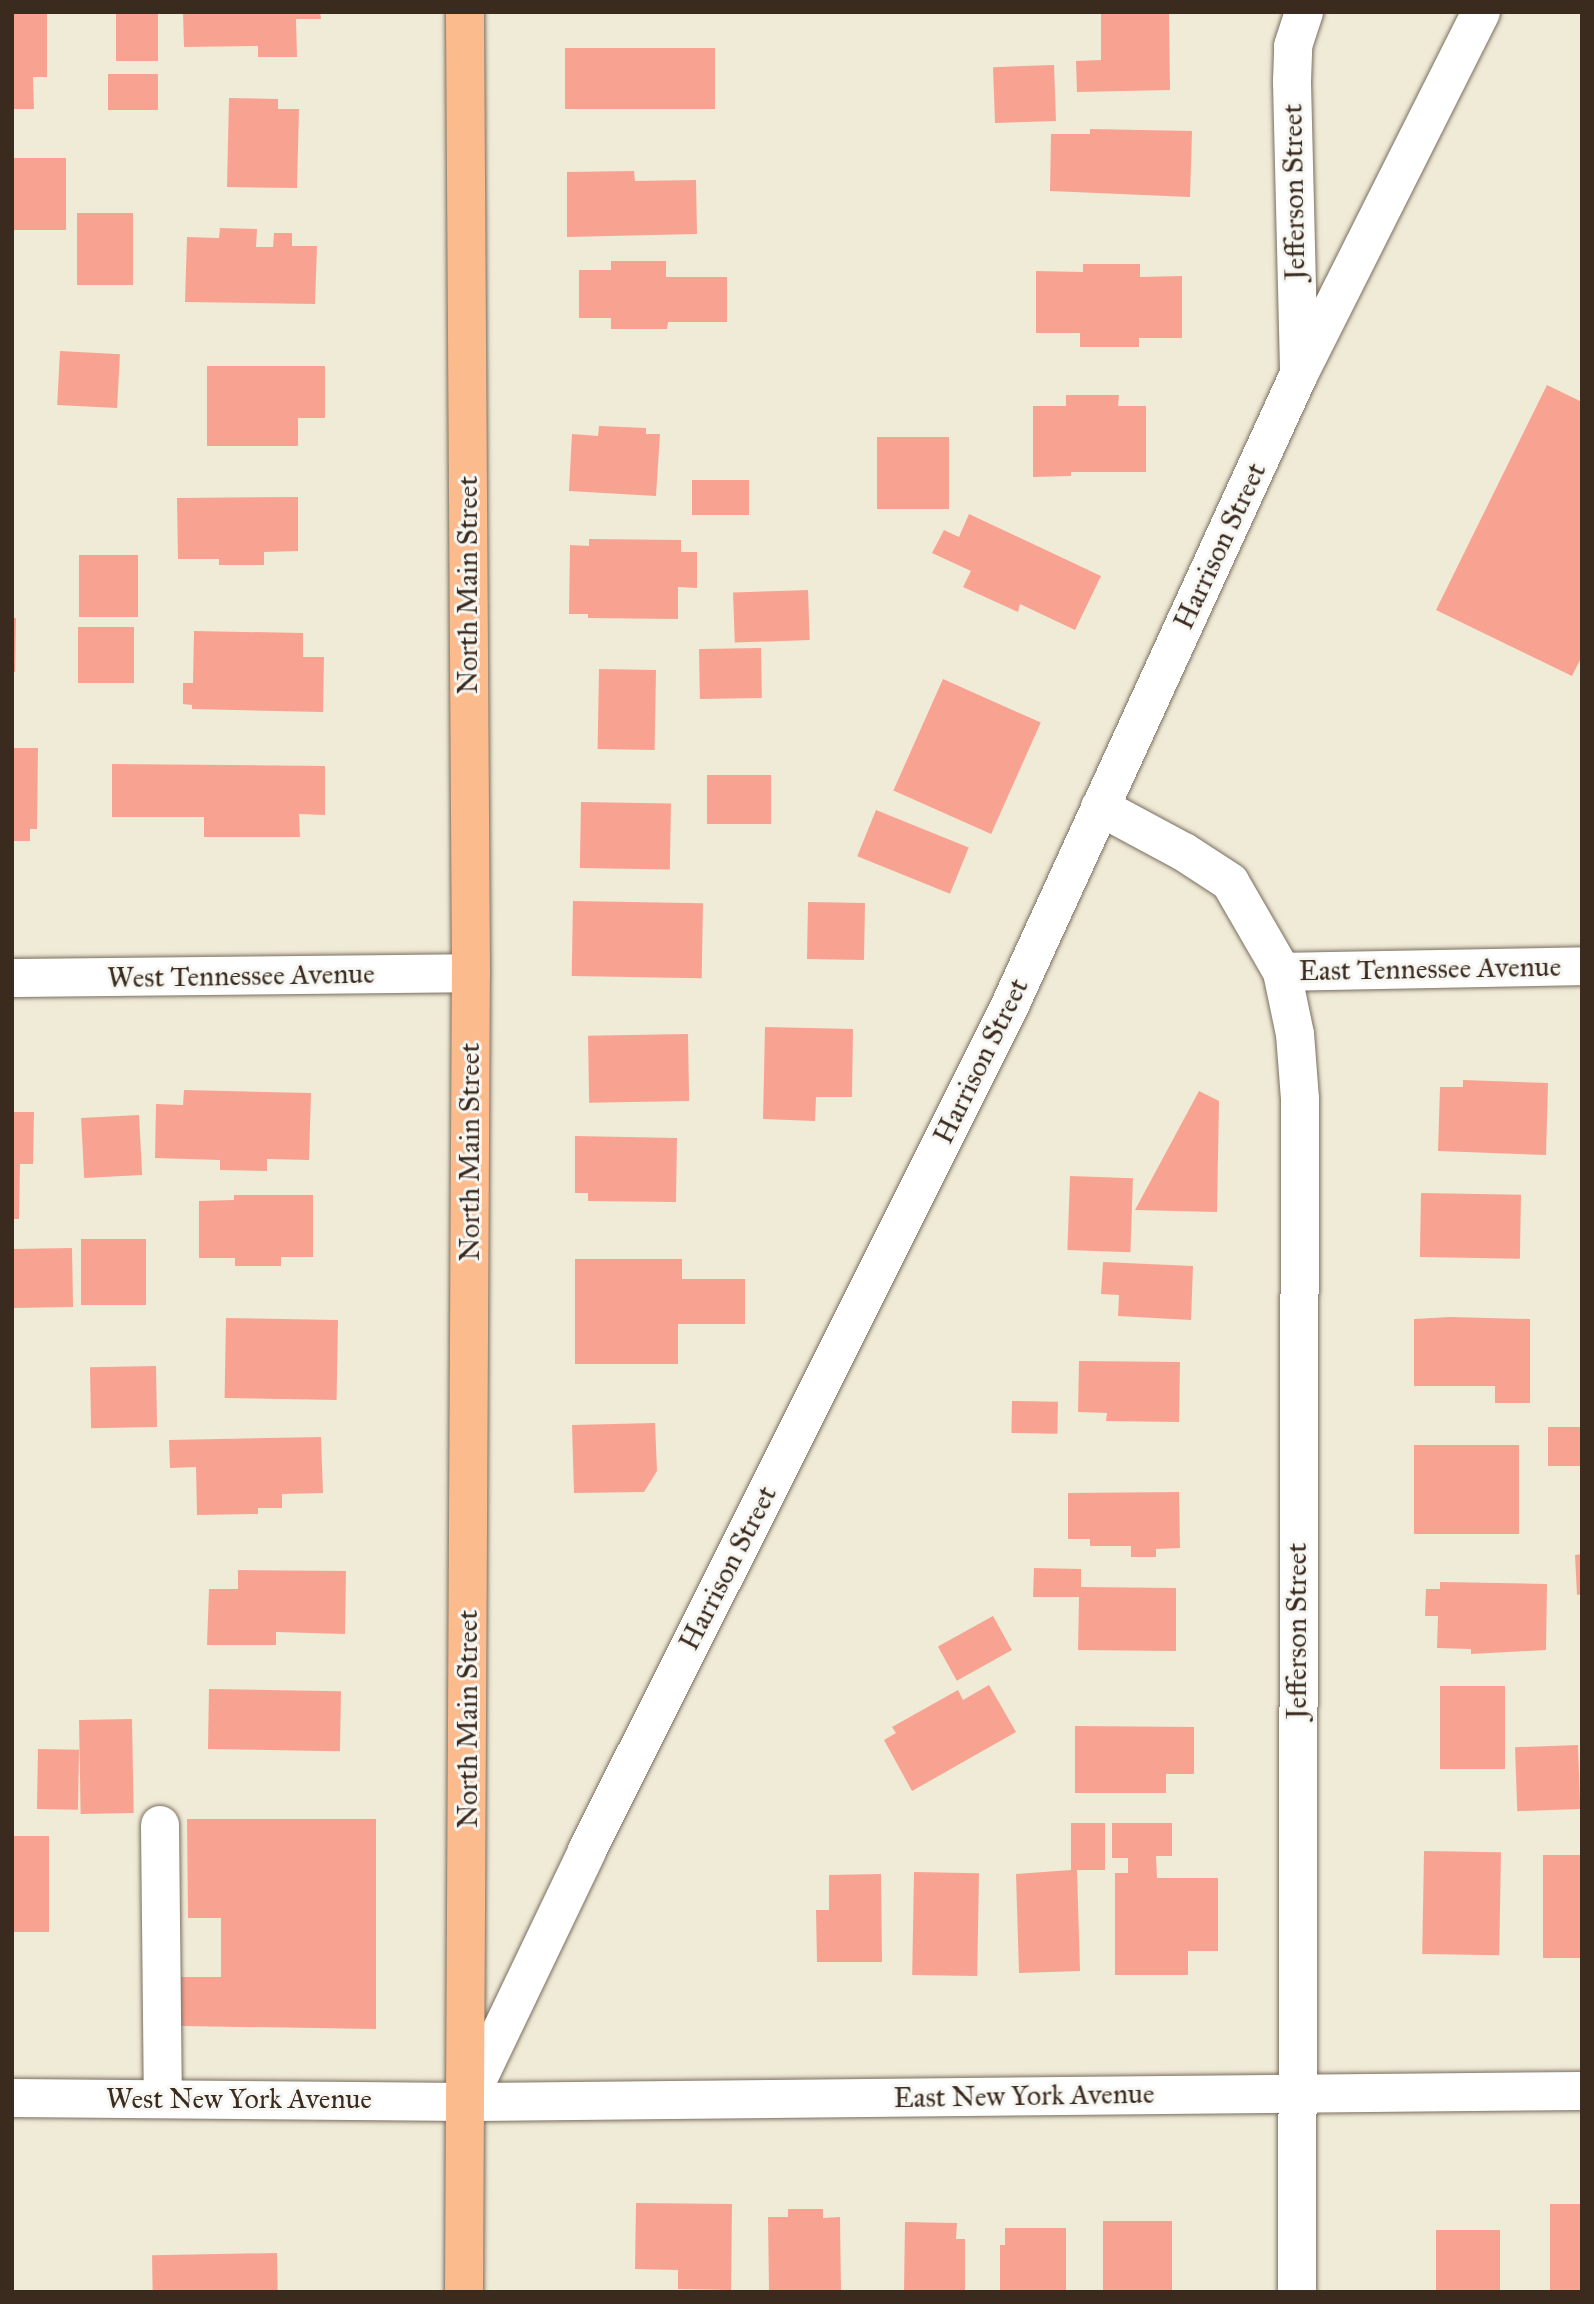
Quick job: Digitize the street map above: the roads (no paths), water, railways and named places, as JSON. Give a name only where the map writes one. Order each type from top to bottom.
[{"type":"main road","name":"North Main Street","points":[[464,2292],[471,973],[465,12]]},
{"type":"street","name":"Jefferson Street","points":[[1299,374],[1292,82],[1293,46],[1304,12]]},
{"type":"street","name":"Harrison Street","points":[[467,2102],[587,1851],[1011,1003],[1299,374],[1481,12]]},
{"type":"street","name":"East Tennessee Avenue","points":[[1100,807],[1184,852],[1230,882],[1282,972],[1582,966]]},
{"type":"street","name":"Jefferson Street","points":[[1282,972],[1295,1034],[1300,1099],[1295,2094],[1297,2292]]},
{"type":"street","name":"West Tennessee Avenue","points":[[12,978],[471,973]]},
{"type":"street","points":[[160,1825],[163,2098]]},
{"type":"street","name":"East New York Avenue","points":[[467,2102],[1582,2091]]},
{"type":"street","name":"West New York Avenue","points":[[12,2098],[467,2102]]}]
